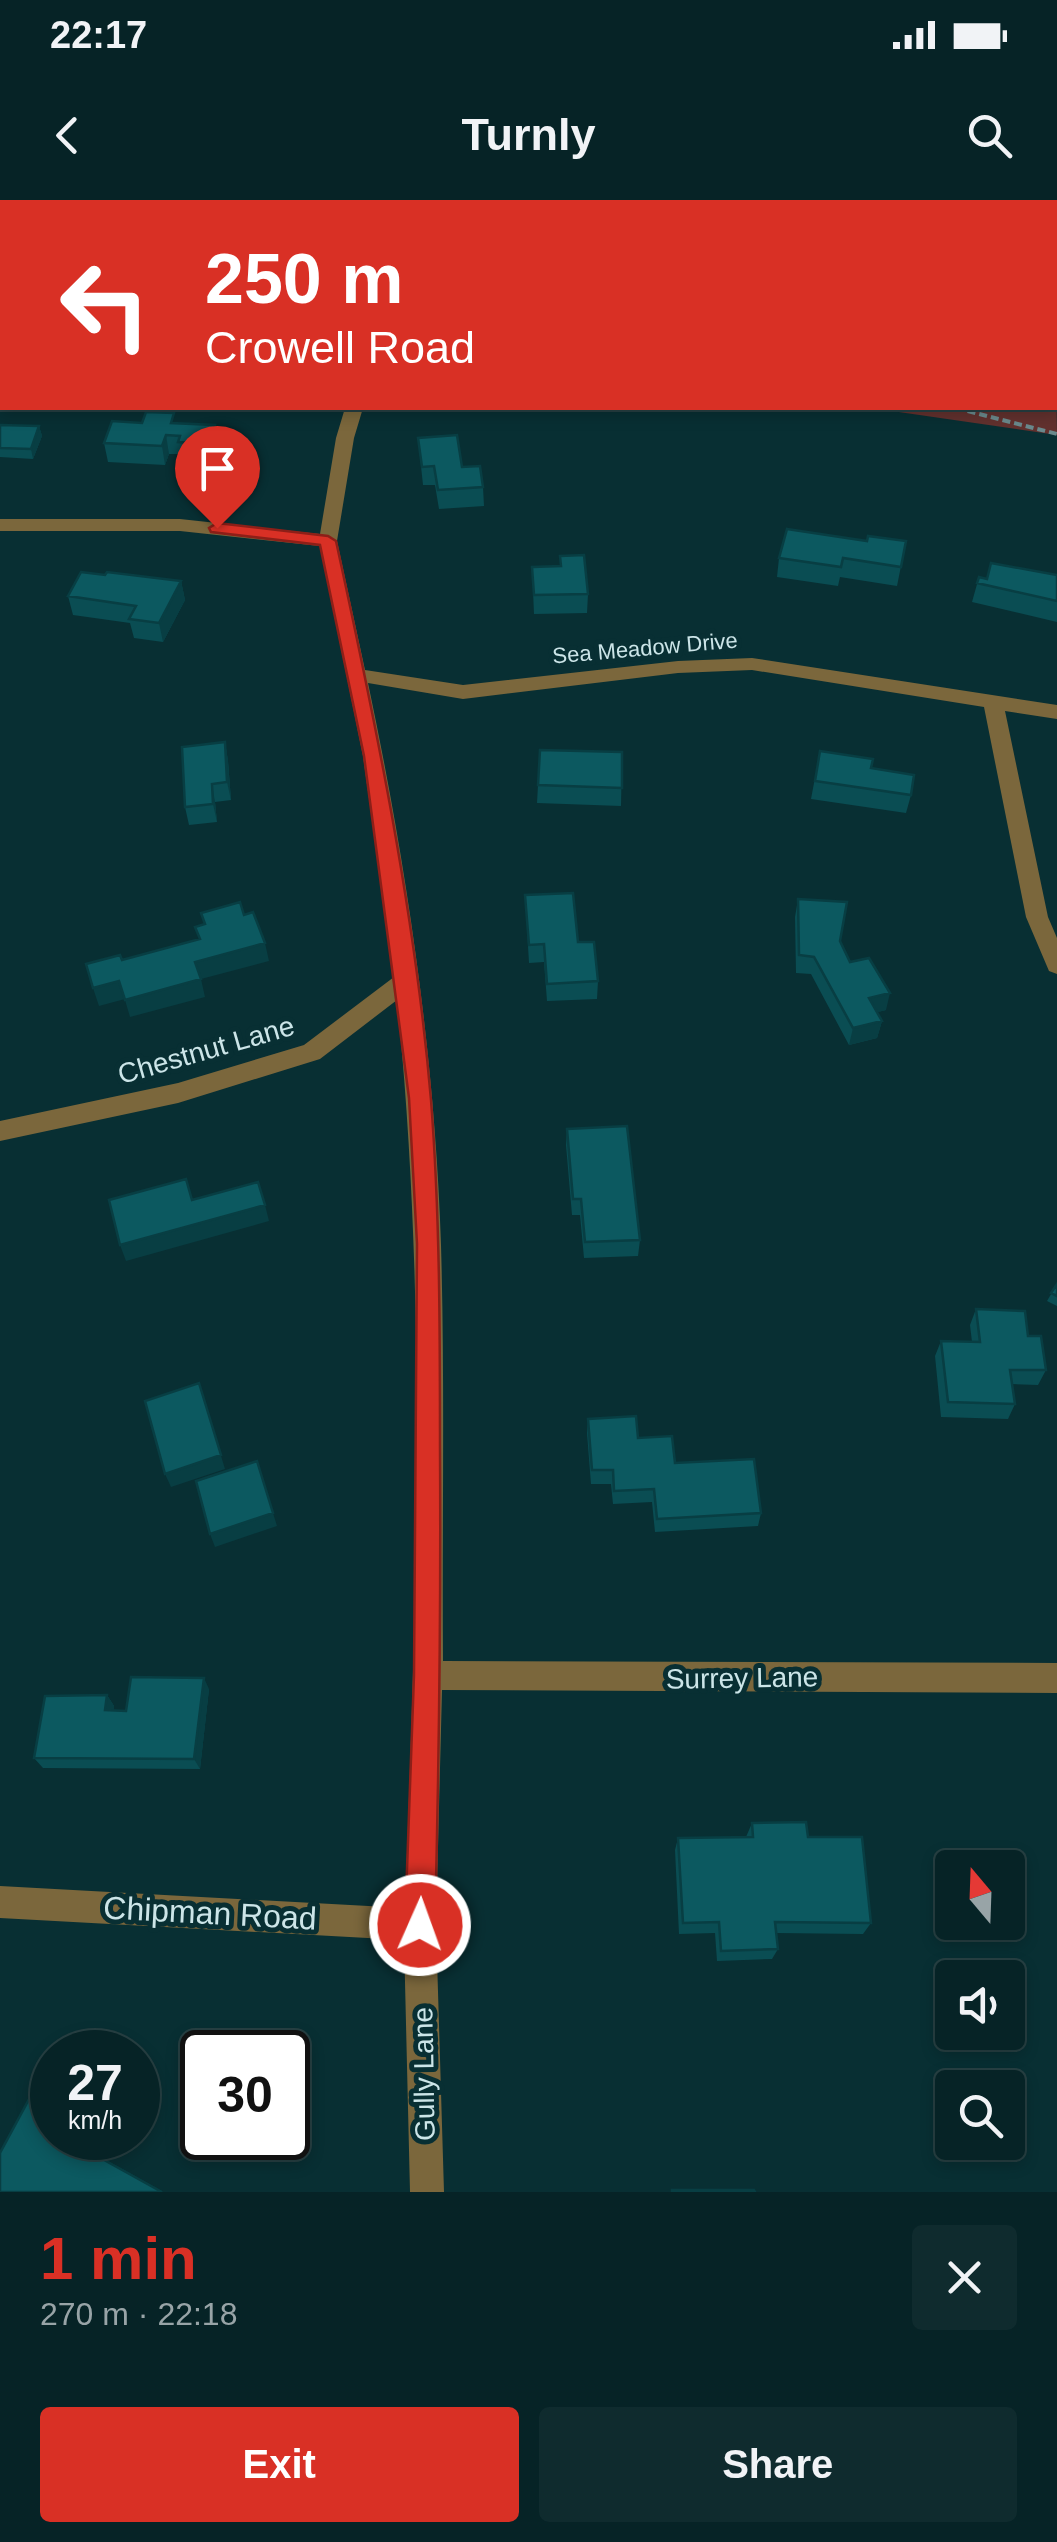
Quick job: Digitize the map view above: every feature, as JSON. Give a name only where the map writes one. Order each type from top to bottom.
[{"type":"street","name":"Gully Lane","points":[[353,410],[328,541],[374,756],[406,980],[420,1098],[428,1244],[428,1675],[420,1925],[426,2192]]},
{"type":"street","points":[[0,525],[180,524],[328,541]]},
{"type":"street","name":"Sea Meadow Drive","points":[[356,676],[463,692],[678,667],[752,664],[1057,712]]},
{"type":"street","points":[[993,700],[1038,918],[1057,964]]},
{"type":"street","name":"Chestnut Lane","points":[[0,1131],[178,1093],[312,1052],[406,980]]},
{"type":"street","name":"Surrey Lane","points":[[428,1675],[569,1680],[1057,1678]]},
{"type":"street","name":"Chipman Road","points":[[0,1902],[420,1925]]},
{"type":"path","points":[[964,410],[1057,434]]},
{"type":"shaded area","points":[[885,410],[1057,410],[1057,435]]},
{"type":"building","points":[[146,412],[174,413],[171,423],[215,425],[209,444],[178,442],[180,436],[166,435],[162,446],[104,443],[112,421],[142,423]]},
{"type":"building","points":[[0,425],[39,426],[31,449],[0,448]]},
{"type":"building","points":[[457,435],[462,467],[480,466],[483,487],[438,490],[434,466],[422,467],[418,438]]},
{"type":"building","points":[[787,529],[867,541],[868,536],[906,541],[901,567],[843,558],[841,567],[779,558]]},
{"type":"building","points":[[584,555],[588,594],[534,595],[532,567],[561,566],[560,556]]},
{"type":"building","points":[[991,563],[1057,575],[1057,601],[977,583],[979,577],[987,579]]},
{"type":"building","points":[[81,572],[181,581],[159,623],[129,619],[136,606],[68,596]]},
{"type":"building","points":[[225,742],[227,782],[212,784],[213,804],[185,807],[182,747]]},
{"type":"building","points":[[540,750],[622,752],[622,788],[538,785]]},
{"type":"building","points":[[820,751],[873,759],[871,768],[914,775],[911,795],[815,781]]},
{"type":"building","points":[[573,893],[578,942],[594,942],[598,981],[547,984],[544,944],[529,945],[525,895]]},
{"type":"building","points":[[798,899],[847,902],[840,941],[850,962],[869,958],[890,993],[869,998],[882,1021],[853,1028],[814,957],[799,955]]},
{"type":"building","points":[[240,902],[244,915],[253,912],[265,943],[195,962],[201,979],[125,1000],[119,981],[93,988],[86,964],[120,955],[122,960],[200,939],[195,927],[205,924],[201,913]]},
{"type":"building","points":[[627,1126],[640,1240],[585,1242],[581,1199],[573,1199],[567,1129]]},
{"type":"building","points":[[186,1179],[192,1200],[258,1182],[265,1205],[120,1245],[109,1200]]},
{"type":"building","points":[[976,1309],[1025,1311],[1028,1336],[1041,1336],[1046,1370],[1010,1370],[1015,1404],[948,1402],[941,1341],[980,1342]]},
{"type":"building","points":[[199,1383],[221,1455],[165,1474],[145,1401]]},
{"type":"building","points":[[636,1416],[638,1438],[672,1436],[675,1463],[754,1459],[761,1513],[657,1519],[654,1489],[614,1491],[613,1470],[592,1470],[588,1419]]},
{"type":"building","points":[[257,1461],[273,1513],[210,1534],[196,1481]]},
{"type":"building","points":[[131,1677],[204,1678],[194,1759],[34,1758],[45,1696],[107,1695],[105,1710],[126,1711]]},
{"type":"building","points":[[806,1822],[808,1837],[862,1837],[871,1923],[775,1922],[778,1949],[721,1951],[719,1922],[683,1923],[678,1838],[753,1837],[752,1823]]},
{"type":"building","points":[[30,2097],[30,2160],[104,2160],[162,2192],[0,2192],[0,2153]]},
{"type":"building","points":[[754,2190],[755,2192],[672,2192]]},
{"type":"route","points":[[217,528],[328,541],[374,756],[420,1098],[428,1244],[428,1675],[420,1925]]}]
